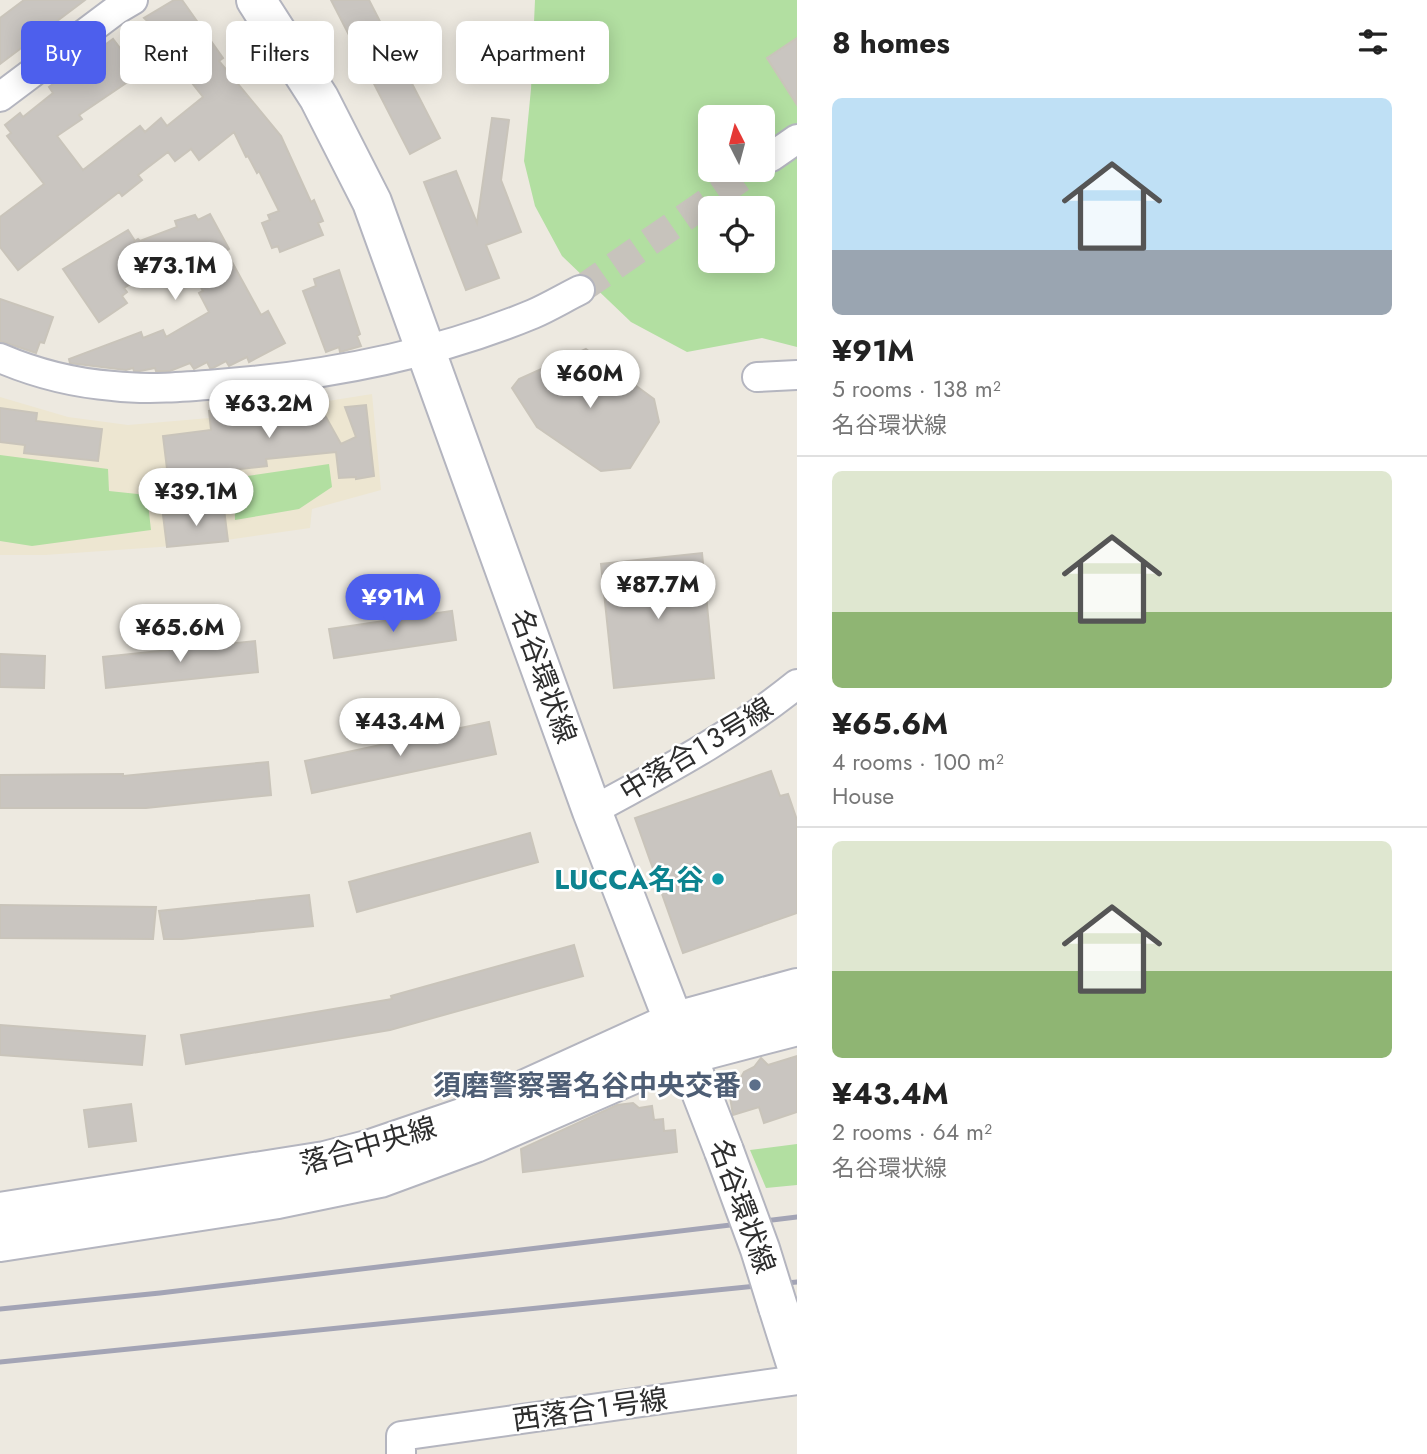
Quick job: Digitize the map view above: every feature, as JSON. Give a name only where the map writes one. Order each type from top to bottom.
[{"type":"street","points":[[0,97],[133,0]]},
{"type":"street","name":"名谷環状線","points":[[256,0],[319,98],[372,202],[592,811],[760,1249],[796,1370]]},
{"type":"street","points":[[775,154],[797,139]]},
{"type":"street","points":[[0,358],[55,376],[113,386],[176,387],[313,374],[426,349],[481,333],[535,313],[580,290]]},
{"type":"street","points":[[757,377],[797,375]]},
{"type":"street","name":"中落合１３号線","points":[[592,811],[694,755],[765,710],[797,684]]},
{"type":"street","name":"落合中央線","points":[[0,1212],[300,1165],[372,1149],[679,1039],[797,988]]},
{"type":"street","name":"落合中央線","points":[[0,1242],[278,1199],[380,1178],[475,1143],[631,1075],[679,1039],[797,1026]]},
{"type":"street","name":"西落合１号線","points":[[401,1454],[401,1436],[796,1370]]},
{"type":"shaded area","points":[[372,394],[381,490],[312,509],[310,528],[160,547],[45,555],[0,555],[0,397],[68,417],[128,425],[233,416]]},
{"type":"green space","points":[[535,0],[797,0],[797,347],[762,338],[687,352],[631,322],[562,256],[535,206],[524,161],[531,84],[609,84],[609,21],[534,21]]},
{"type":"green space","points":[[0,455],[108,469],[109,491],[147,495],[151,530],[32,546],[0,541]]},
{"type":"green space","points":[[329,464],[332,487],[299,509],[235,520],[234,478]]},
{"type":"green space","points":[[797,1144],[797,1185],[766,1188],[750,1150]]},
{"type":"building","points":[[24,0],[85,0],[57,21],[21,21],[21,48],[0,64],[0,18]]},
{"type":"building","points":[[174,0],[182,0],[197,21],[147,21],[144,18]]},
{"type":"building","points":[[331,0],[369,0],[380,21],[348,21],[348,33]]},
{"type":"building","points":[[797,38],[797,105],[767,58]]},
{"type":"building","points":[[113,39],[120,48],[120,84],[125,84],[79,115],[82,119],[57,136],[83,170],[140,126],[145,132],[161,118],[167,126],[203,97],[193,84],[212,84],[212,42],[223,58],[219,61],[226,69],[226,84],[238,84],[281,136],[311,202],[314,200],[323,221],[318,223],[323,235],[280,252],[278,246],[272,248],[262,223],[270,220],[268,215],[279,211],[259,171],[257,173],[248,156],[246,157],[234,132],[199,160],[191,149],[175,161],[168,152],[138,175],[142,180],[122,196],[119,192],[18,270],[0,247],[0,217],[44,184],[7,136],[11,133],[5,125],[20,113],[23,117],[53,93],[49,87],[53,84],[106,84],[106,44]]},
{"type":"building","points":[[374,84],[412,84],[440,138],[410,154]]},
{"type":"building","points":[[492,118],[509,120],[501,180],[521,232],[486,245],[499,278],[466,290],[424,182],[456,171],[477,223]]},
{"type":"building","points":[[210,214],[229,249],[226,251],[261,315],[268,311],[285,343],[249,362],[247,357],[229,366],[226,361],[213,368],[210,368],[207,362],[194,369],[190,363],[170,371],[156,371],[155,368],[134,371],[133,368],[126,370],[70,363],[69,359],[141,332],[143,338],[163,330],[166,337],[209,312],[199,293],[203,291],[182,252],[124,288],[127,292],[122,296],[127,303],[99,322],[63,269],[128,230],[135,241],[140,241],[177,227],[175,221],[195,215],[198,220]]},
{"type":"building","points":[[339,270],[360,334],[357,336],[361,346],[340,352],[339,347],[326,352],[303,291],[316,286],[314,279]]},
{"type":"building","points":[[0,299],[53,317],[44,343],[40,342],[36,353],[0,341]]},
{"type":"building","points":[[586,349],[654,399],[659,422],[630,468],[601,471],[537,427],[512,388],[519,379]]},
{"type":"building","points":[[304,400],[305,412],[322,410],[341,444],[356,437],[345,407],[366,405],[374,476],[339,478],[336,452],[266,459],[267,466],[168,477],[163,436],[211,430],[209,411]]},
{"type":"building","points":[[0,408],[37,413],[36,421],[102,429],[98,461],[24,453],[25,445],[0,442]]},
{"type":"building","points":[[224,509],[228,541],[167,547],[163,515]]},
{"type":"building","points":[[702,553],[714,678],[614,688],[601,564]]},
{"type":"building","points":[[452,611],[456,640],[334,658],[329,629]]},
{"type":"building","points":[[255,641],[258,672],[106,688],[103,657]]},
{"type":"building","points":[[0,654],[45,656],[44,688],[0,687]]},
{"type":"building","points":[[489,722],[496,754],[312,793],[305,761]]},
{"type":"building","points":[[268,762],[271,795],[146,808],[0,808],[0,775],[123,776]]},
{"type":"building","points":[[771,771],[780,796],[788,794],[797,820],[797,913],[683,953],[635,818]]},
{"type":"building","points":[[530,833],[538,862],[357,912],[349,882]]},
{"type":"building","points":[[309,895],[313,926],[164,939],[159,911]]},
{"type":"building","points":[[0,905],[156,907],[153,939],[0,938]]},
{"type":"building","points":[[574,945],[583,976],[390,1030],[186,1064],[181,1035],[392,999],[391,996]]},
{"type":"building","points":[[0,1025],[145,1036],[142,1065],[0,1055]]},
{"type":"building","name":"須磨警察署名谷中央交番","points":[[797,1056],[797,1112],[764,1123],[759,1107],[733,1115],[730,1097],[744,1072],[754,1067],[761,1058],[768,1065]]},
{"type":"building","points":[[633,1103],[639,1108],[652,1106],[654,1120],[663,1119],[664,1131],[675,1130],[677,1152],[523,1172],[521,1149],[617,1105]]},
{"type":"building","points":[[131,1104],[136,1141],[89,1147],[84,1110]]},
{"type":"tunnel","points":[[580,290],[736,182]]},
{"type":"railway","points":[[0,1309],[160,1293],[797,1217]]},
{"type":"railway","points":[[0,1362],[797,1282]]},
{"type":"place","name":"LUCCA名谷","points":[[718,879]]},
{"type":"place","name":"須磨警察署名谷中央交番","points":[[755,1085]]}]
